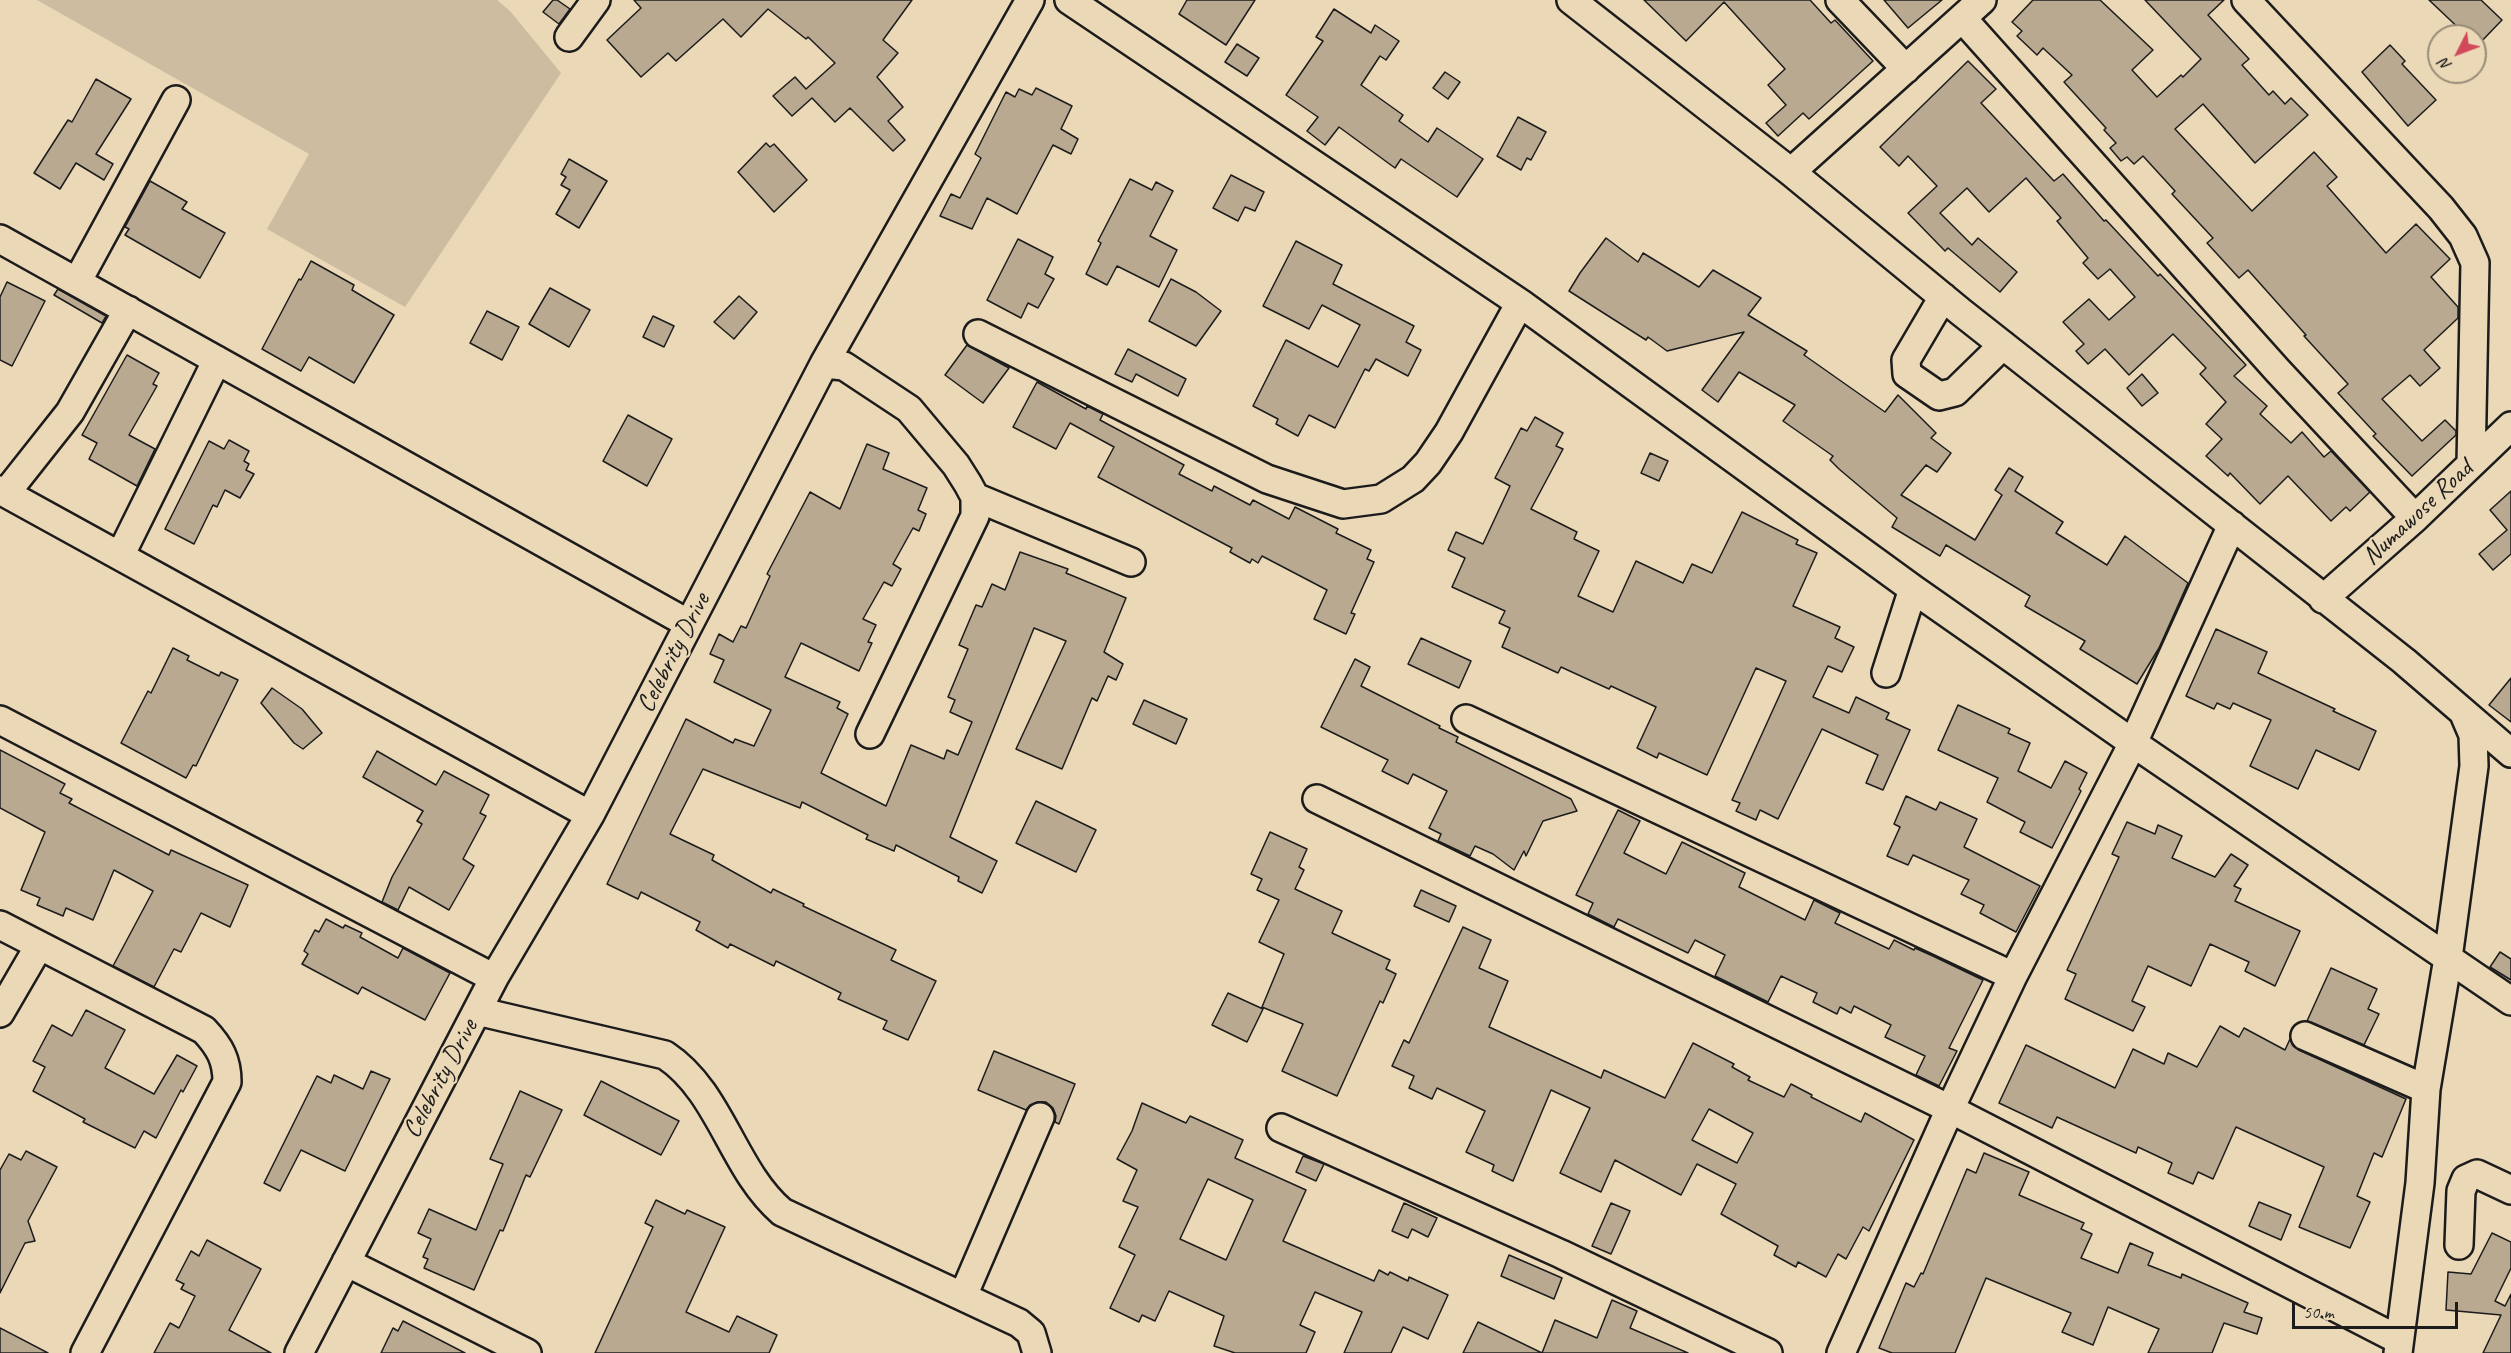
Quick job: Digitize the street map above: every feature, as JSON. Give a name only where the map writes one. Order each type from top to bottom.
[{"type":"street","points":[[570,37],[596,0]]},
{"type":"street","name":"Celebrity Drive","points":[[299,1353],[494,978],[590,815],[824,364],[1030,0]]},
{"type":"street","points":[[1069,0],[1520,303],[1914,589],[2133,743],[2511,1001]]},
{"type":"street","points":[[1571,0],[1791,172],[2003,345],[2404,661],[2511,753]]},
{"type":"street","points":[[1840,0],[1906,69]]},
{"type":"street","points":[[1791,172],[1982,0]]},
{"type":"street","points":[[2246,0],[2441,208],[2463,236],[2475,263],[2470,464]]},
{"type":"street","points":[[1962,18],[2278,371],[2415,518]]},
{"type":"street","points":[[77,282],[176,100]]},
{"type":"street","points":[[0,239],[689,624]]},
{"type":"street","points":[[1943,297],[1906,360],[1907,374],[1939,396],[1947,395],[1955,392],[2003,345]]},
{"type":"street","points":[[978,334],[1267,479],[1343,504],[1381,499],[1413,479],[1428,463],[1449,432],[1520,303]]},
{"type":"street","points":[[128,310],[70,412],[3,492],[590,815]]},
{"type":"street","points":[[120,556],[217,360]]},
{"type":"street","points":[[824,364],[844,366],[909,410],[956,465],[975,497],[975,516],[870,734]]},
{"type":"street","name":"Numawose Road","points":[[2323,599],[2415,518],[2511,426]]},
{"type":"street","points":[[975,497],[1131,562]]},
{"type":"street","points":[[1841,1353],[1950,1108],[2013,975],[2133,743],[2232,525]]},
{"type":"street","points":[[1886,673],[1914,589]]},
{"type":"street","points":[[1317,799],[1950,1108],[2398,1347],[2420,1183],[2426,1089],[2448,958],[2474,766],[2473,735],[2464,714]]},
{"type":"street","points":[[1466,719],[2013,975]]},
{"type":"street","points":[[0,720],[494,978]]},
{"type":"street","points":[[0,925],[204,1030],[219,1046],[227,1066],[227,1082],[85,1353]]},
{"type":"street","points":[[0,1014],[39,946]]},
{"type":"street","points":[[477,1011],[665,1055],[681,1066],[694,1080],[765,1198],[782,1212],[963,1296],[1026,1328],[1035,1342],[1036,1353]]},
{"type":"street","points":[[2305,1036],[2426,1089]]},
{"type":"street","points":[[963,1296],[1040,1117]]},
{"type":"street","points":[[1281,1128],[1561,1254],[1767,1353]]},
{"type":"street","points":[[2459,1245],[2461,1191],[2466,1179],[2477,1174],[2511,1190]]},
{"type":"street","points":[[2420,1183],[2461,1191]]},
{"type":"street","points":[[346,1262],[527,1353]]},
{"type":"shaded area","points":[[37,0],[497,0],[510,11],[561,73],[405,307],[267,229],[309,154]]},
{"type":"building","points":[[553,0],[557,0],[570,9],[559,24],[543,12]]},
{"type":"building","points":[[634,0],[912,0],[883,40],[898,53],[877,77],[903,107],[888,121],[905,140],[893,151],[850,108],[835,122],[812,98],[792,116],[773,96],[795,77],[806,89],[835,63],[808,37],[806,39],[768,9],[741,37],[723,19],[676,61],[668,53],[641,77],[607,40],[641,8]]},
{"type":"building","points":[[1187,0],[1255,0],[1226,45],[1179,14]]},
{"type":"building","points":[[1644,0],[1810,0],[1831,23],[1835,20],[1873,61],[1809,119],[1803,113],[1778,136],[1766,123],[1786,105],[1768,85],[1785,69],[1724,2],[1686,41]]},
{"type":"building","points":[[1884,0],[1942,0],[1908,28]]},
{"type":"building","points":[[2033,0],[2100,0],[2153,50],[2132,70],[2157,97],[2181,75],[2183,77],[2201,59],[2145,0],[2224,0],[2208,15],[2249,59],[2242,65],[2269,95],[2273,91],[2285,104],[2291,98],[2308,115],[2255,163],[2203,104],[2175,129],[2252,211],[2314,152],[2337,177],[2327,186],[2386,253],[2416,224],[2450,259],[2431,277],[2458,307],[2458,318],[2424,350],[2440,368],[2420,386],[2410,375],[2382,399],[2422,441],[2445,420],[2456,431],[2456,435],[2412,476],[2373,436],[2376,434],[2338,393],[2348,384],[2248,270],[2239,278],[2207,243],[2213,238],[2172,194],[2175,191],[2143,156],[2134,164],[2127,157],[2121,161],[2110,148],[2116,143],[2104,130],[2106,128],[2064,82],[2072,75],[2043,48],[2037,55],[2017,36],[2022,31],[2012,22]]},
{"type":"building","points":[[2429,0],[2481,0],[2502,20],[2487,36],[2487,24],[2454,24]]},
{"type":"building","points":[[1334,9],[1371,33],[1375,25],[1399,41],[1386,60],[1380,56],[1361,85],[1403,115],[1399,121],[1428,142],[1437,128],[1483,159],[1457,197],[1401,159],[1395,168],[1339,127],[1325,145],[1307,131],[1318,117],[1286,95],[1323,41],[1316,37]]},
{"type":"building","points":[[1237,44],[1259,58],[1247,76],[1225,62]]},
{"type":"building","points":[[2390,45],[2405,61],[2402,64],[2436,100],[2408,126],[2362,72]]},
{"type":"building","points":[[1968,61],[1996,89],[1981,103],[2054,181],[2063,174],[2104,221],[2106,220],[2158,276],[2160,274],[2246,365],[2234,376],[2267,406],[2260,414],[2291,443],[2302,432],[2324,457],[2331,451],[2370,492],[2350,511],[2346,507],[2331,521],[2288,476],[2260,504],[2230,473],[2228,476],[2206,456],[2222,439],[2206,424],[2226,402],[2200,374],[2206,368],[2173,334],[2129,375],[2105,349],[2088,364],[2076,351],[2084,344],[2063,322],[2089,299],[2109,320],[2135,297],[2110,269],[2098,279],[2083,263],[2088,258],[2057,221],[2061,218],[2026,178],[1989,212],[1967,188],[1940,213],[1972,245],[1978,238],[2017,272],[2000,292],[1948,248],[1945,251],[1908,213],[1937,186],[1908,156],[1899,166],[1880,147]]},
{"type":"building","points":[[1445,72],[1460,82],[1448,99],[1433,88]]},
{"type":"building","points":[[96,79],[131,99],[96,154],[113,164],[104,180],[76,163],[60,189],[34,173],[68,120],[72,122]]},
{"type":"building","points":[[1036,88],[1072,106],[1061,129],[1078,139],[1071,154],[1053,145],[1017,214],[987,198],[972,229],[940,216],[951,194],[960,198],[981,158],[975,154],[1006,92],[1015,97],[1019,89],[1032,95]]},
{"type":"building","points":[[1518,117],[1546,132],[1531,160],[1527,158],[1521,170],[1497,156]]},
{"type":"building","points":[[766,143],[770,147],[774,144],[807,180],[774,212],[738,172]]},
{"type":"building","points":[[569,159],[607,181],[579,228],[556,214],[570,190],[561,185],[566,177],[561,174]]},
{"type":"building","points":[[1231,175],[1264,192],[1255,211],[1245,207],[1238,221],[1213,208]]},
{"type":"building","points":[[1130,179],[1152,190],[1156,182],[1173,191],[1150,236],[1177,250],[1159,287],[1117,266],[1107,285],[1086,274],[1101,243],[1098,241]]},
{"type":"building","points":[[150,181],[187,202],[182,209],[225,233],[200,278],[125,235],[129,229],[125,227]]},
{"type":"building","points":[[1606,238],[1638,262],[1643,253],[1699,287],[1713,270],[1761,298],[1748,315],[1807,351],[1804,355],[1885,412],[1898,395],[1936,433],[1931,438],[1951,453],[1937,472],[1926,465],[1901,495],[1975,540],[2002,495],[1995,490],[2009,468],[2023,477],[2015,491],[2063,522],[2056,533],[2107,565],[2125,536],[2188,583],[2159,648],[2137,684],[2080,649],[2085,641],[2025,606],[2030,596],[1946,545],[1940,556],[1892,527],[1897,518],[1839,469],[1830,460],[1833,456],[1783,421],[1795,405],[1739,372],[1718,402],[1702,390],[1744,332],[1667,351],[1648,337],[1646,340],[1569,291]]},
{"type":"building","points":[[1018,239],[1053,257],[1045,274],[1054,279],[1038,308],[1028,303],[1021,318],[987,300]]},
{"type":"building","points":[[1296,241],[1342,265],[1333,284],[1414,326],[1406,342],[1421,350],[1408,376],[1376,359],[1369,371],[1365,369],[1335,428],[1309,415],[1298,436],[1276,424],[1278,419],[1253,406],[1286,340],[1338,367],[1360,325],[1322,305],[1309,329],[1263,306]]},
{"type":"building","points":[[311,261],[354,285],[352,290],[394,315],[354,383],[309,357],[301,371],[262,349]]},
{"type":"building","points":[[1171,279],[1196,292],[1221,311],[1196,346],[1149,321]]},
{"type":"building","points":[[7,282],[45,301],[12,366],[0,360],[0,297]]},
{"type":"building","points":[[550,288],[590,310],[569,347],[529,324]]},
{"type":"building","points":[[58,289],[106,316],[102,323],[54,295]]},
{"type":"building","points":[[739,296],[757,312],[734,339],[714,322]]},
{"type":"building","points":[[487,311],[519,327],[502,360],[470,343]]},
{"type":"building","points":[[653,316],[674,326],[664,347],[643,337]]},
{"type":"building","points":[[967,345],[1009,368],[983,403],[945,375]]},
{"type":"building","points":[[1128,349],[1186,379],[1178,396],[1136,374],[1132,382],[1115,374]]},
{"type":"building","points":[[127,355],[159,373],[153,384],[157,386],[129,435],[155,449],[137,486],[89,459],[97,443],[82,435]]},
{"type":"building","points":[[2142,374],[2158,393],[2142,406],[2127,388]]},
{"type":"building","points":[[1037,382],[1086,409],[1087,406],[1103,414],[1100,420],[1184,465],[1179,474],[1212,491],[1214,486],[1250,505],[1253,500],[1289,519],[1295,507],[1338,529],[1336,533],[1371,550],[1367,559],[1374,562],[1351,613],[1355,614],[1346,634],[1314,619],[1327,590],[1262,556],[1258,563],[1252,559],[1250,563],[1230,552],[1232,548],[1098,477],[1114,447],[1070,423],[1056,449],[1013,427]]},
{"type":"building","points":[[628,415],[672,439],[647,486],[603,461]]},
{"type":"building","points":[[1535,417],[1563,433],[1556,446],[1563,449],[1531,509],[1577,532],[1574,539],[1599,551],[1578,596],[1613,612],[1636,561],[1683,583],[1692,564],[1712,573],[1742,512],[1798,540],[1796,544],[1817,553],[1793,606],[1840,627],[1835,638],[1854,647],[1842,672],[1828,666],[1813,697],[1849,713],[1856,697],[1889,713],[1886,719],[1910,730],[1883,790],[1866,783],[1878,755],[1822,729],[1778,819],[1760,810],[1756,820],[1736,811],[1740,803],[1732,800],[1786,681],[1756,668],[1707,775],[1659,753],[1657,758],[1637,748],[1656,707],[1611,686],[1609,689],[1561,667],[1558,673],[1502,647],[1510,628],[1499,623],[1505,611],[1452,587],[1465,558],[1448,550],[1456,532],[1483,544],[1510,486],[1495,478],[1521,428],[1527,431]]},
{"type":"building","points":[[229,440],[249,451],[244,461],[249,464],[246,470],[254,474],[240,498],[225,490],[217,507],[213,505],[194,544],[165,529],[209,441],[224,449]]},
{"type":"building","points":[[867,444],[889,453],[883,469],[927,488],[918,510],[926,514],[919,531],[913,528],[893,564],[901,569],[892,586],[884,582],[863,619],[876,625],[868,642],[872,643],[859,671],[801,643],[785,677],[840,702],[837,708],[848,714],[821,773],[886,806],[911,745],[944,759],[947,750],[958,755],[972,722],[950,712],[955,700],[948,697],[968,649],[959,645],[976,605],[982,607],[992,584],[1005,590],[1020,552],[1068,569],[1066,573],[1126,598],[1104,652],[1123,664],[1116,680],[1108,676],[1097,701],[1092,698],[1062,769],[1016,749],[1066,641],[1034,628],[950,837],[997,861],[982,893],[958,881],[959,877],[896,845],[894,851],[866,839],[868,835],[802,802],[800,808],[703,769],[670,834],[714,855],[712,860],[771,893],[773,889],[804,904],[803,906],[896,950],[891,960],[936,981],[908,1040],[883,1029],[887,1021],[838,999],[841,993],[776,961],[774,966],[730,944],[728,948],[696,930],[700,922],[641,892],[638,899],[607,884],[686,719],[733,743],[735,739],[754,746],[771,710],[714,682],[724,660],[710,654],[719,634],[733,642],[741,626],[746,628],[770,576],[767,574],[810,492],[840,509]]},
{"type":"building","points":[[1650,453],[1668,461],[1659,481],[1641,473]]},
{"type":"building","points":[[2511,491],[2511,554],[2493,570],[2479,554],[2507,530],[2490,510]]},
{"type":"building","points":[[2216,629],[2267,652],[2258,673],[2376,731],[2359,770],[2316,750],[2298,789],[2250,766],[2271,720],[2233,703],[2230,709],[2217,703],[2214,709],[2186,696]]},
{"type":"building","points":[[1421,638],[1471,661],[1459,688],[1408,664]]},
{"type":"building","points":[[173,648],[189,656],[187,660],[219,676],[221,672],[238,680],[196,766],[193,765],[186,778],[121,743],[148,691],[151,693]]},
{"type":"building","points":[[1355,659],[1370,667],[1361,686],[1440,726],[1439,728],[1458,737],[1456,742],[1571,799],[1577,811],[1543,821],[1526,856],[1524,851],[1514,870],[1493,854],[1475,846],[1470,856],[1438,841],[1441,834],[1429,828],[1447,791],[1413,774],[1408,784],[1382,771],[1388,760],[1321,727]]},
{"type":"building","points":[[2511,678],[2511,722],[2489,705]]},
{"type":"building","points":[[272,688],[302,709],[322,733],[303,749],[294,743],[261,703]]},
{"type":"building","points":[[1144,700],[1187,719],[1176,744],[1133,724]]},
{"type":"building","points":[[1958,705],[2010,729],[2008,733],[2030,743],[2018,771],[2051,788],[2065,761],[2087,773],[2079,789],[2081,791],[2052,848],[2020,832],[2025,822],[1987,802],[1998,778],[1938,750]]},
{"type":"building","points":[[0,750],[65,784],[60,793],[72,799],[69,803],[169,855],[171,850],[248,885],[230,927],[201,913],[181,952],[174,949],[154,987],[113,966],[153,891],[114,870],[93,920],[66,908],[63,916],[37,905],[40,898],[21,890],[45,832],[0,808]]},
{"type":"building","points":[[377,751],[436,785],[444,771],[489,795],[480,813],[486,816],[463,859],[474,866],[449,910],[409,887],[398,910],[382,902],[392,877],[422,824],[417,821],[423,811],[363,777]]},
{"type":"building","points":[[1906,796],[1936,810],[1940,802],[1977,819],[1964,847],[2040,886],[2016,932],[1980,913],[1984,905],[1961,894],[1969,880],[1913,855],[1908,865],[1887,856],[1900,827],[1894,824]]},
{"type":"building","points":[[1036,801],[1096,830],[1076,872],[1016,843]]},
{"type":"building","points":[[1618,810],[1640,821],[1624,853],[1666,874],[1682,842],[1745,873],[1739,887],[1805,920],[1814,900],[1840,913],[1835,923],[1889,949],[1894,940],[1983,980],[1949,1048],[1957,1051],[1939,1086],[1916,1075],[1925,1056],[1885,1037],[1891,1025],[1854,1006],[1851,1013],[1840,1007],[1837,1014],[1813,1002],[1817,993],[1781,976],[1768,1002],[1715,976],[1725,955],[1695,940],[1688,953],[1618,919],[1614,927],[1588,914],[1593,903],[1576,895]]},
{"type":"building","points":[[2127,822],[2155,834],[2158,825],[2182,836],[2172,858],[2215,877],[2231,854],[2248,865],[2234,886],[2241,889],[2235,901],[2300,931],[2275,986],[2245,971],[2249,962],[2210,944],[2191,986],[2148,966],[2132,1001],[2145,1007],[2133,1031],[2065,999],[2076,974],[2067,970],[2119,857],[2112,854]]},
{"type":"building","points":[[1270,832],[1307,849],[1299,867],[1304,870],[1295,889],[1342,911],[1332,933],[1390,960],[1386,969],[1396,974],[1383,1003],[1380,1001],[1337,1096],[1282,1071],[1303,1024],[1262,1007],[1284,954],[1259,942],[1279,900],[1257,890],[1262,879],[1251,874]]},
{"type":"building","points":[[1421,890],[1456,906],[1449,922],[1414,906]]},
{"type":"building","points":[[326,919],[343,928],[345,925],[362,933],[360,937],[398,958],[403,948],[450,973],[425,1020],[362,987],[358,994],[302,964],[308,954],[304,951],[315,930],[319,932]]},
{"type":"building","points":[[1463,927],[1491,940],[1479,968],[1508,981],[1489,1027],[1601,1078],[1604,1070],[1665,1098],[1693,1043],[1734,1064],[1732,1067],[1750,1077],[1748,1080],[1784,1097],[1791,1084],[1812,1095],[1811,1097],[1861,1122],[1865,1113],[1914,1140],[1869,1231],[1863,1227],[1846,1259],[1838,1254],[1826,1277],[1798,1262],[1796,1267],[1774,1255],[1778,1246],[1721,1214],[1736,1184],[1697,1164],[1681,1195],[1615,1160],[1601,1192],[1560,1173],[1590,1108],[1551,1090],[1513,1181],[1492,1171],[1494,1165],[1466,1152],[1485,1111],[1437,1088],[1432,1099],[1409,1088],[1414,1076],[1392,1066],[1404,1040],[1409,1043]],"holes":[[[1709,1109],[1753,1133],[1737,1163],[1692,1140]]]},
{"type":"building","points":[[2500,952],[2511,959],[2511,980],[2490,967]]},
{"type":"building","points":[[2331,968],[2377,989],[2368,1009],[2379,1014],[2364,1045],[2307,1021]]},
{"type":"building","points":[[1228,993],[1263,1009],[1247,1042],[1212,1025]]},
{"type":"building","points":[[86,1010],[125,1030],[105,1068],[154,1094],[177,1055],[197,1066],[183,1092],[181,1090],[156,1138],[144,1131],[135,1148],[83,1122],[85,1119],[33,1091],[45,1067],[33,1061],[52,1025],[72,1036]]},
{"type":"building","points":[[2220,1026],[2239,1037],[2244,1028],[2285,1050],[2290,1039],[2293,1046],[2299,1050],[2406,1099],[2382,1157],[2374,1153],[2357,1196],[2370,1202],[2350,1248],[2299,1227],[2324,1167],[2236,1127],[2213,1179],[2198,1172],[2193,1184],[2168,1173],[2172,1163],[2138,1147],[2136,1153],[2057,1117],[2052,1128],[1999,1103],[2026,1045],[2115,1088],[2133,1049],[2164,1064],[2168,1053],[2197,1067]]},
{"type":"building","points":[[994,1051],[1075,1084],[1059,1124],[1055,1122],[1056,1116],[1053,1108],[1046,1102],[1030,1105],[1026,1110],[978,1090]]},
{"type":"building","points":[[371,1071],[390,1079],[345,1171],[301,1150],[280,1191],[264,1183],[317,1076],[331,1083],[334,1075],[363,1089]]},
{"type":"building","points":[[601,1081],[679,1121],[661,1155],[584,1115]]},
{"type":"building","points":[[520,1091],[562,1110],[530,1177],[526,1175],[503,1231],[500,1230],[474,1290],[424,1268],[428,1259],[423,1257],[431,1239],[418,1233],[429,1209],[476,1230],[503,1164],[490,1159]]},
{"type":"building","points":[[1142,1103],[1186,1123],[1190,1116],[1243,1140],[1235,1158],[1306,1190],[1283,1241],[1374,1281],[1379,1270],[1388,1275],[1390,1272],[1408,1281],[1409,1277],[1448,1295],[1428,1339],[1403,1327],[1391,1353],[1344,1353],[1362,1312],[1315,1292],[1300,1325],[1315,1332],[1306,1353],[1235,1353],[1214,1346],[1224,1316],[1169,1291],[1155,1321],[1142,1315],[1139,1322],[1110,1308],[1135,1255],[1119,1247],[1138,1207],[1123,1201],[1137,1170],[1117,1159],[1132,1131]],"holes":[[[1208,1179],[1253,1200],[1226,1260],[1180,1239]]]},
{"type":"building","points":[[26,1151],[57,1167],[28,1221],[35,1241],[25,1243],[0,1293],[0,1170],[9,1154],[21,1160]]},
{"type":"building","points":[[1984,1153],[2029,1172],[2019,1195],[2084,1223],[2081,1229],[2092,1234],[2081,1258],[2118,1273],[2130,1243],[2153,1253],[2148,1265],[2181,1278],[2182,1274],[2248,1303],[2244,1312],[2262,1318],[2257,1334],[2224,1323],[2212,1353],[2148,1353],[2159,1329],[2108,1307],[2093,1345],[2062,1332],[2071,1313],[1986,1278],[1955,1353],[1892,1353],[1879,1348],[1906,1283],[1914,1287],[1921,1273],[1923,1274],[1967,1169],[1976,1173]]},
{"type":"building","points":[[1303,1156],[1324,1164],[1316,1181],[1296,1172]]},
{"type":"building","points":[[656,1200],[685,1214],[687,1210],[725,1227],[686,1312],[729,1332],[737,1316],[777,1335],[769,1353],[595,1353],[653,1227],[645,1223]]},
{"type":"building","points":[[2259,1202],[2291,1215],[2281,1240],[2249,1226]]},
{"type":"building","points":[[1404,1203],[1437,1218],[1428,1237],[1412,1229],[1408,1238],[1392,1231]]},
{"type":"building","points":[[1611,1203],[1630,1211],[1611,1254],[1592,1246]]},
{"type":"building","points":[[2492,1233],[2511,1242],[2511,1268],[2495,1301],[2505,1306],[2511,1294],[2511,1353],[2483,1353],[2501,1315],[2446,1310],[2448,1272],[2471,1274]]},
{"type":"building","points":[[207,1240],[261,1269],[229,1330],[271,1353],[154,1353],[170,1323],[179,1328],[195,1296],[181,1289],[184,1284],[176,1280],[191,1251],[199,1256]]},
{"type":"building","points":[[1509,1255],[1562,1278],[1554,1299],[1501,1276]]},
{"type":"building","points":[[1612,1300],[1637,1311],[1630,1328],[1688,1353],[1542,1353],[1555,1320],[1597,1338]]},
{"type":"building","points":[[403,1321],[465,1353],[381,1353],[393,1328],[398,1331]]},
{"type":"building","points":[[1478,1322],[1542,1353],[1463,1353]]},
{"type":"building","points":[[0,1328],[48,1353],[0,1353]]}]
